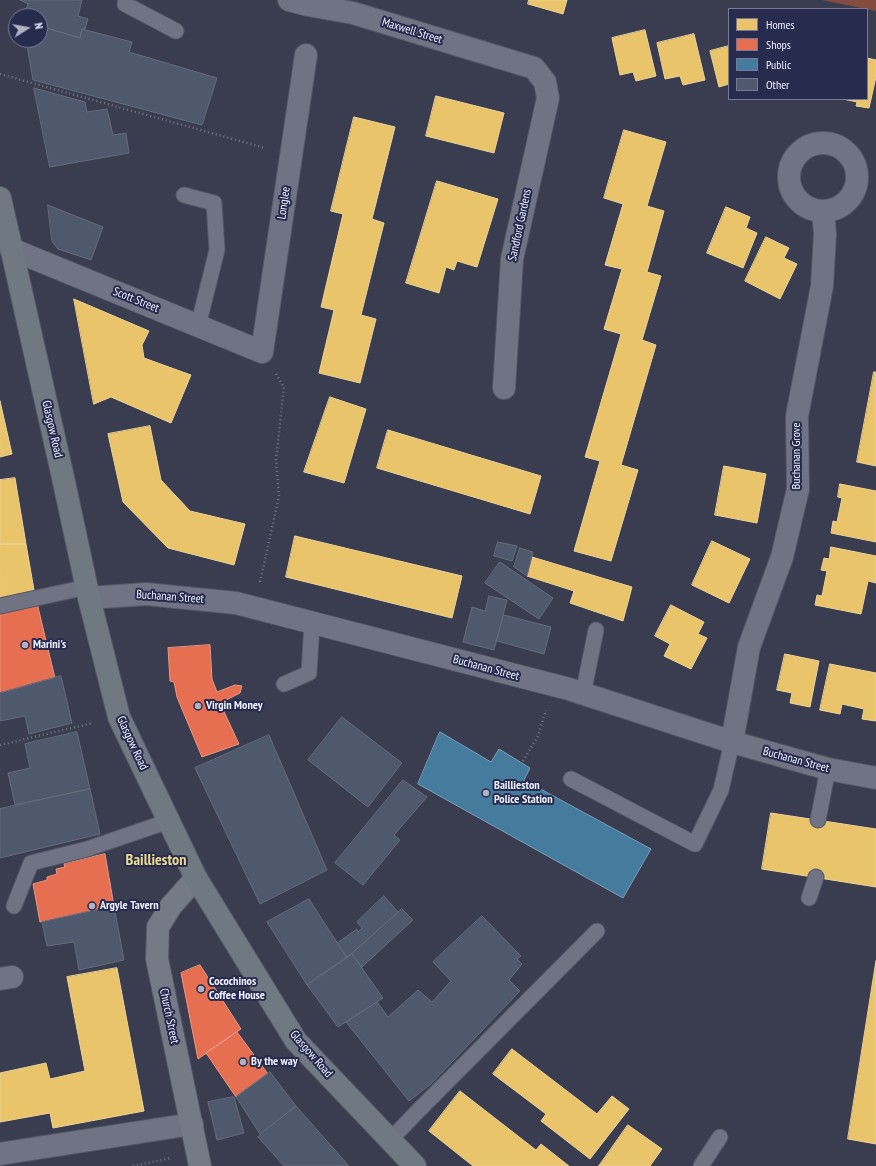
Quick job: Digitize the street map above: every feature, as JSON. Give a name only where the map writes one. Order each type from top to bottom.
[{"type":"main road","name":"Glasgow Road","points":[[0,198],[88,592],[119,717],[196,878],[296,1041],[415,1166]]},
{"type":"street","name":"Maxwell Street","points":[[302,2],[354,13],[534,68]]},
{"type":"street","name":"Longlee","points":[[262,352],[306,55]]},
{"type":"street","name":"Sandford Gardens","points":[[504,388],[512,259],[548,98],[545,82],[534,68]]},
{"type":"street","name":"Buchanan Grove","points":[[732,742],[749,648],[782,557],[798,489],[796,416],[822,286],[825,234],[823,211]]},
{"type":"street","name":"Scott Street","points":[[11,249],[262,352]]},
{"type":"street","name":"Buchanan Street","points":[[88,592],[146,594],[236,603],[554,685],[732,742],[828,769],[876,778]]},
{"type":"street","name":"Church Street","points":[[196,878],[171,906],[158,927],[157,959],[199,1160]]},
{"type":"street","points":[[0,1154],[192,1124]]},
{"type":"lane","points":[[126,0],[125,4],[176,31]]},
{"type":"lane","points":[[184,194],[214,203],[217,250],[198,326]]},
{"type":"lane","points":[[0,606],[88,592]]},
{"type":"lane","points":[[284,684],[309,673],[312,622]]},
{"type":"lane","points":[[583,694],[596,630]]},
{"type":"lane","points":[[571,779],[695,844],[721,790],[732,742]]},
{"type":"lane","points":[[818,820],[828,769]]},
{"type":"lane","points":[[14,906],[31,863],[87,849],[168,821]]},
{"type":"lane","points":[[809,898],[816,877]]},
{"type":"lane","points":[[390,1140],[597,931]]},
{"type":"lane","points":[[701,1166],[720,1136]]},
{"type":"path","points":[[0,74],[291,155]]},
{"type":"path","points":[[255,608],[279,496],[276,460],[284,387],[262,352]]},
{"type":"path","points":[[523,761],[538,736],[554,685]]},
{"type":"path","points":[[0,744],[119,717]]},
{"type":"path","points":[[133,1166],[199,1160]]},
{"type":"shaded area","points":[[822,0],[876,0],[876,11],[868,9],[868,8]]},
{"type":"building: Homes","points":[[529,0],[567,0],[563,14],[528,4]]},
{"type":"building: Homes","points":[[645,30],[656,76],[636,81],[633,72],[620,75],[612,38]]},
{"type":"building: Homes","points":[[694,34],[705,80],[683,85],[680,76],[665,79],[657,43]]},
{"type":"building: Homes","points":[[728,46],[728,84],[719,87],[710,51]]},
{"type":"building: Homes","points":[[868,58],[876,60],[876,77],[869,108],[856,106],[857,102],[848,100],[868,100]]},
{"type":"building: Homes","points":[[436,96],[504,113],[494,153],[426,136]]},
{"type":"building: Homes","points":[[354,117],[395,127],[372,219],[384,223],[361,315],[376,319],[360,383],[319,373],[334,310],[321,307],[343,214],[331,211]]},
{"type":"building: Homes","points":[[624,130],[666,142],[647,206],[664,211],[647,272],[661,276],[642,340],[656,345],[621,465],[638,470],[611,561],[574,551],[600,461],[585,457],[621,334],[604,329],[622,269],[605,265],[623,204],[604,198]]},
{"type":"building: Homes","points":[[437,181],[498,199],[477,267],[457,261],[454,270],[446,267],[439,293],[406,283]]},
{"type":"building: Homes","points":[[726,207],[750,217],[746,228],[757,233],[743,268],[707,253]]},
{"type":"building: Homes","points":[[766,237],[789,248],[784,258],[797,264],[780,299],[745,281]]},
{"type":"building: Homes","points":[[74,299],[149,331],[142,345],[144,358],[191,375],[171,423],[111,397],[94,404]]},
{"type":"building: Homes","points":[[874,372],[876,372],[876,466],[857,462]]},
{"type":"building: Homes","points":[[330,397],[366,409],[344,483],[304,472]]},
{"type":"building: Homes","points":[[0,401],[12,454],[0,457]]},
{"type":"building: Homes","points":[[150,426],[161,480],[190,511],[245,524],[234,565],[168,548],[123,502],[108,434]]},
{"type":"building: Homes","points":[[388,430],[541,476],[530,514],[377,468]]},
{"type":"building: Homes","points":[[724,466],[766,474],[757,523],[715,515]]},
{"type":"building: Homes","points":[[15,478],[26,544],[0,544],[0,480]]},
{"type":"building: Homes","points":[[840,484],[876,491],[876,542],[831,533],[833,521],[837,522],[842,498],[838,497]]},
{"type":"building: Homes","points":[[295,536],[462,576],[452,618],[286,577]]},
{"type":"building: Homes","points":[[712,541],[750,559],[729,603],[692,585]]},
{"type":"building: Homes","points":[[0,544],[26,544],[34,590],[0,598]]},
{"type":"building: Homes","points":[[831,547],[876,556],[876,583],[868,581],[861,614],[815,605],[817,595],[822,596],[827,571],[821,570],[824,558],[829,559]]},
{"type":"building: Homes","points":[[532,557],[632,587],[623,621],[570,603],[574,591],[527,576]]},
{"type":"building: Homes","points":[[671,605],[704,622],[698,634],[707,638],[691,669],[664,656],[670,644],[655,636]]},
{"type":"building: Homes","points":[[785,654],[819,661],[810,707],[790,703],[792,693],[777,690]]},
{"type":"building: Homes","points":[[830,664],[876,673],[876,721],[862,719],[864,709],[842,704],[840,714],[820,710]]},
{"type":"building: Homes","points":[[771,813],[876,829],[876,887],[762,869]]},
{"type":"building: Homes","points":[[876,961],[876,1144],[848,1139]]},
{"type":"building: Homes","points":[[117,968],[144,1111],[53,1128],[50,1113],[0,1122],[0,1073],[46,1063],[50,1079],[85,1071],[67,977]]},
{"type":"building: Homes","points":[[512,1049],[597,1114],[612,1096],[629,1109],[590,1159],[541,1121],[546,1114],[493,1074]]},
{"type":"building: Homes","points":[[460,1091],[536,1150],[541,1144],[569,1166],[473,1166],[429,1131]]},
{"type":"building: Homes","points":[[628,1125],[662,1149],[650,1166],[599,1166]]},
{"type":"building: Shops","points":[[37,603],[55,678],[0,693],[0,612]]},
{"type":"building: Shops","points":[[210,645],[212,679],[217,692],[235,685],[242,686],[240,693],[220,703],[239,744],[202,757],[177,697],[174,682],[170,681],[168,648]]},
{"type":"building: Shops","points":[[105,854],[114,906],[40,922],[33,884],[47,880],[47,877],[57,874],[56,869],[65,867],[64,864]]},
{"type":"building: Shops","points":[[200,965],[241,1029],[198,1059],[181,973]]},
{"type":"building: Shops","points":[[237,1032],[268,1074],[236,1097],[206,1053]]},
{"type":"building: Public","points":[[440,732],[491,762],[499,749],[530,768],[524,780],[651,849],[623,898],[418,784]]},
{"type":"building: Other","points":[[20,0],[82,0],[78,16],[88,19],[85,29],[82,29],[80,38],[48,28],[48,8],[27,8],[28,4]]},
{"type":"building: Other","points":[[48,28],[80,38],[82,29],[132,42],[129,52],[217,78],[202,125],[33,80],[27,48],[48,48]]},
{"type":"building: Other","points":[[34,88],[85,102],[87,112],[107,109],[113,135],[126,133],[129,153],[50,167]]},
{"type":"building: Other","points":[[48,205],[103,227],[91,260],[58,249],[52,241]]},
{"type":"building: Other","points":[[498,542],[517,546],[512,561],[494,556]]},
{"type":"building: Other","points":[[520,548],[533,552],[527,576],[514,567]]},
{"type":"building: Other","points":[[500,562],[553,598],[539,619],[485,583]]},
{"type":"building: Other","points":[[489,596],[507,600],[494,650],[463,642],[472,607],[485,611]]},
{"type":"building: Other","points":[[504,615],[551,627],[544,654],[497,641]]},
{"type":"building: Other","points":[[61,676],[72,723],[29,734],[25,716],[0,721],[0,693]]},
{"type":"building: Other","points":[[342,717],[402,763],[368,807],[308,760]]},
{"type":"building: Other","points":[[77,732],[90,789],[15,805],[8,773],[30,768],[25,744]]},
{"type":"building: Other","points":[[269,735],[327,870],[260,904],[195,768]]},
{"type":"building: Other","points":[[403,780],[427,797],[394,835],[400,840],[363,885],[335,863]]},
{"type":"building: Other","points":[[90,789],[100,834],[0,858],[0,809]]},
{"type":"building: Other","points":[[384,896],[398,912],[347,958],[337,943],[357,929],[358,932],[362,928],[357,922]]},
{"type":"building: Other","points":[[309,899],[347,958],[307,985],[267,922]]},
{"type":"building: Other","points":[[114,906],[124,960],[79,970],[74,942],[47,946],[42,922]]},
{"type":"building: Other","points":[[402,909],[413,920],[362,967],[352,954]]},
{"type":"building: Other","points":[[482,916],[521,956],[517,959],[522,964],[509,980],[520,991],[431,1084],[409,1101],[346,1022],[377,1002],[388,1017],[418,990],[432,1002],[451,981],[433,962]]},
{"type":"building: Other","points":[[352,954],[383,998],[338,1027],[307,985]]},
{"type":"building: Other","points":[[270,1072],[296,1106],[260,1134],[236,1097]]},
{"type":"building: Other","points":[[234,1097],[244,1133],[217,1140],[208,1102]]},
{"type":"building: Other","points":[[296,1106],[349,1166],[284,1166],[258,1137]]},
{"type":"place","name":"Marini's","points":[[25,645]]},
{"type":"place","name":"Virgin Money","points":[[198,706]]},
{"type":"place","name":"Baillieston Police Station","points":[[486,793]]},
{"type":"place","name":"Argyle Tavern","points":[[92,906]]},
{"type":"place","name":"Cocochinos Coffee House","points":[[201,989]]},
{"type":"place","name":"By the way","points":[[243,1062]]},
{"type":"district","name":"Baillieston","points":[[156,860]]}]
